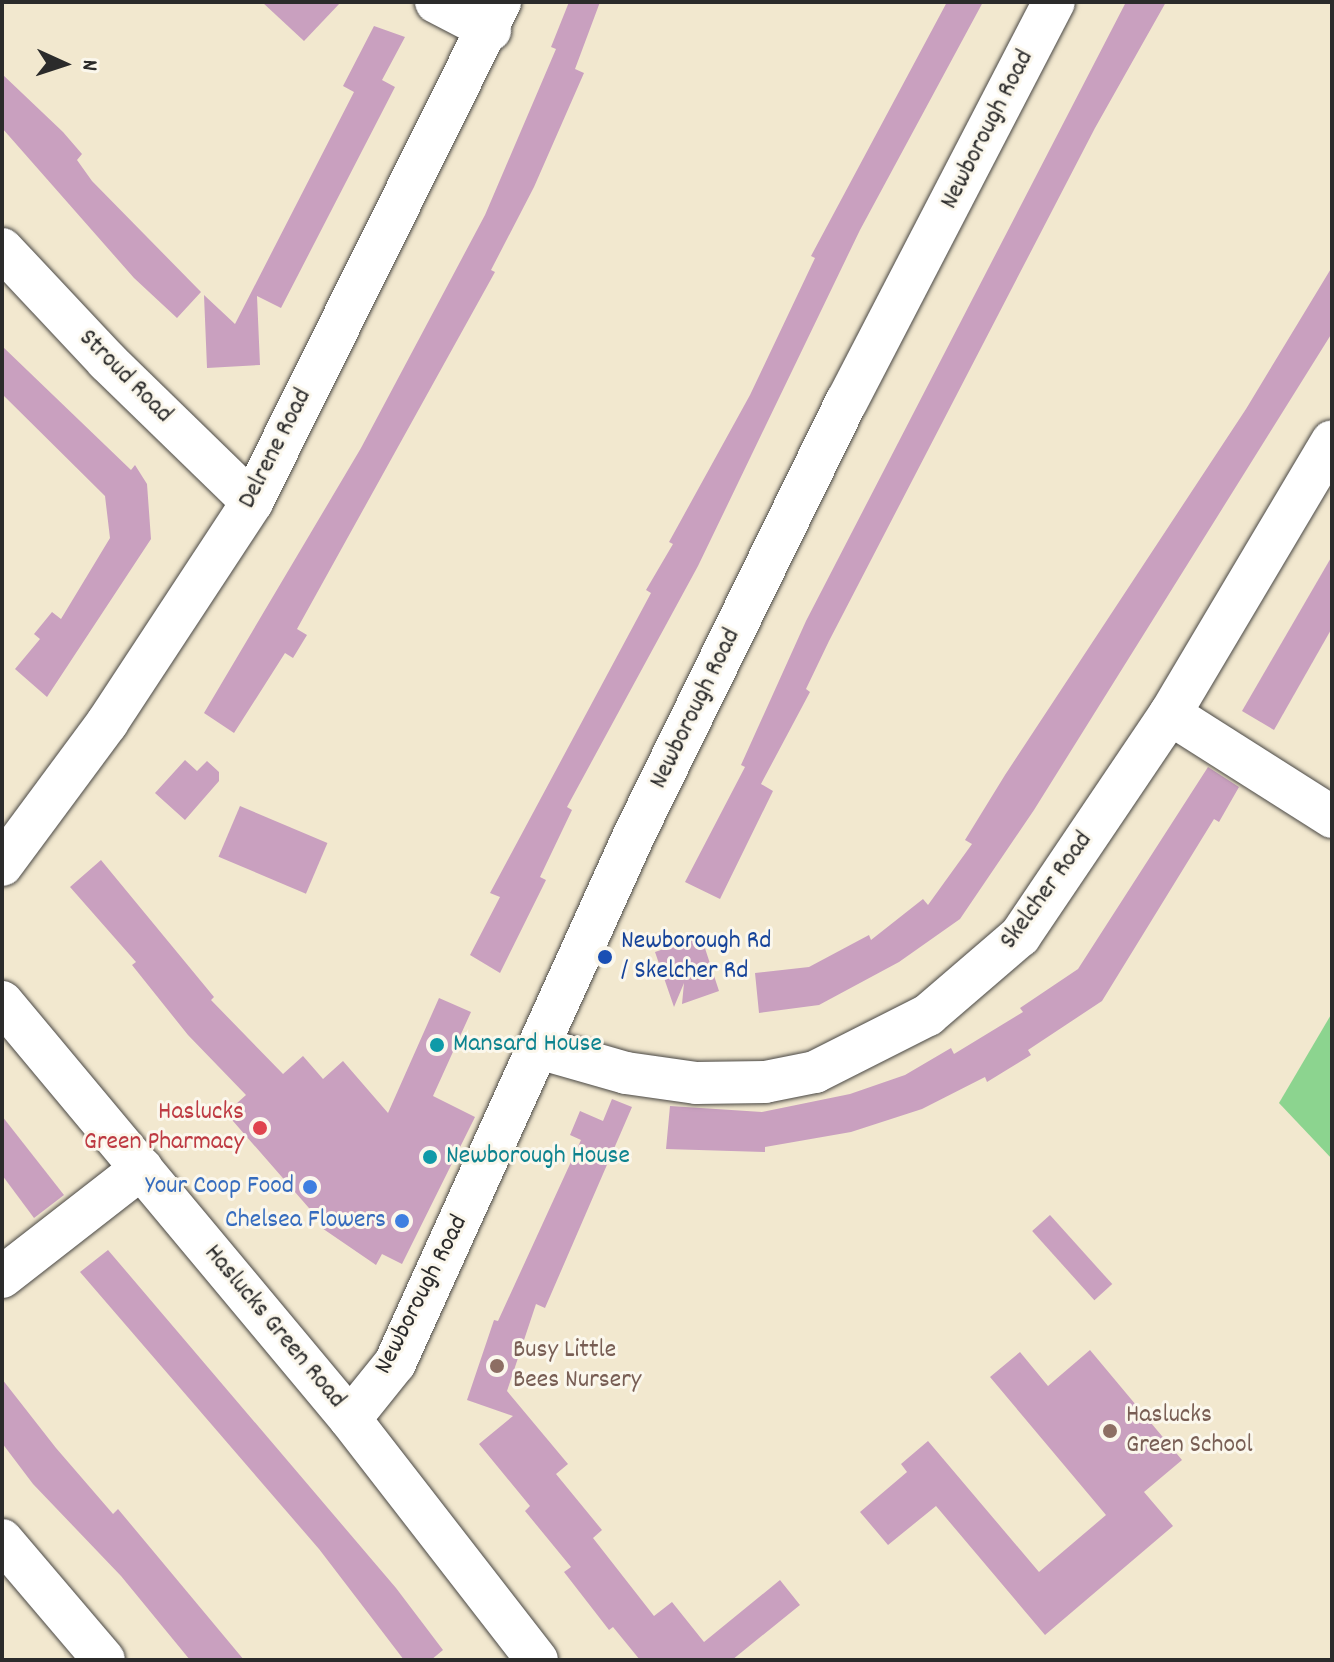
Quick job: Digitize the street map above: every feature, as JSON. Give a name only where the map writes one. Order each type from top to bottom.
[{"type":"street","points":[[436,2],[495,16]]},
{"type":"street","name":"Newborough Road","points":[[350,1419],[395,1363],[635,833],[819,457],[1054,2]]},
{"type":"street","name":"Delrene Road","points":[[2,865],[107,723],[252,502],[495,16]]},
{"type":"street","name":"Stroud Road","points":[[2,249],[252,502]]},
{"type":"street","name":"Skelcher Road","points":[[539,1048],[626,1073],[682,1081],[765,1082],[815,1072],[928,1015],[1020,936],[1170,714],[1332,441]]},
{"type":"street","points":[[1170,714],[1332,817]]},
{"type":"street","name":"Haslucks Green Road","points":[[2,1002],[350,1419],[537,1660]]},
{"type":"street","points":[[2,1277],[142,1168]]},
{"type":"street","points":[[2,1540],[104,1660]]},
{"type":"green space","points":[[1332,1013],[1332,1159],[1279,1103]]},
{"type":"building","points":[[262,2],[341,2],[304,41]]},
{"type":"building","points":[[569,2],[600,2],[575,69],[584,73],[534,187],[491,270],[495,272],[297,629],[307,635],[293,658],[285,653],[234,733],[204,713],[361,448],[485,215],[556,49],[551,47]]},
{"type":"building","points":[[947,2],[983,2],[860,230],[698,566],[567,807],[572,810],[540,877],[546,880],[500,973],[470,955],[500,897],[490,893],[651,593],[646,590],[750,395],[815,258],[811,256]]},
{"type":"building","points":[[1126,2],[1166,2],[1095,128],[829,641],[806,689],[810,692],[761,784],[773,791],[720,899],[685,882],[745,767],[741,765],[806,621]]},
{"type":"building","points":[[374,26],[405,37],[382,80],[395,87],[281,308],[257,296],[260,365],[207,368],[204,295],[235,324],[354,92],[343,86]]},
{"type":"building","points":[[2,74],[63,132],[82,154],[77,160],[92,181],[201,292],[177,318],[134,278],[2,128]]},
{"type":"building","points":[[1332,267],[1332,333],[1034,810],[960,919],[899,962],[819,1005],[759,1013],[755,973],[809,967],[869,935],[871,940],[923,899],[928,905],[972,844],[965,840],[1005,775],[1246,409]]},
{"type":"building","points":[[2,346],[131,470],[135,465],[147,484],[151,539],[47,697],[15,669],[40,639],[34,634],[52,612],[61,619],[110,538],[105,496],[2,394]]},
{"type":"building","points":[[1332,556],[1332,628],[1274,730],[1242,711]]},
{"type":"building","points":[[185,760],[197,771],[207,761],[219,772],[219,781],[185,820],[155,793]]},
{"type":"building","points":[[1208,767],[1239,787],[1219,822],[1214,819],[1102,1001],[1028,1050],[1031,1055],[987,1082],[985,1077],[922,1109],[851,1132],[765,1147],[765,1152],[666,1149],[670,1106],[762,1112],[850,1094],[905,1075],[951,1048],[954,1054],[1023,1012],[1020,1008],[1078,969]]},
{"type":"building","points":[[240,806],[327,843],[306,894],[219,857]]},
{"type":"building","points":[[101,860],[214,997],[211,1000],[283,1074],[303,1056],[323,1079],[343,1061],[388,1113],[439,998],[471,1012],[433,1096],[475,1117],[402,1264],[382,1254],[376,1265],[319,1226],[322,1223],[226,1113],[246,1095],[188,1035],[132,965],[136,962],[70,887]]},
{"type":"building","points":[[701,936],[719,991],[682,1004],[684,983],[674,1007],[655,952]]},
{"type":"building","points":[[612,1099],[632,1107],[545,1308],[536,1304],[507,1391],[568,1464],[556,1474],[602,1530],[593,1538],[654,1616],[672,1602],[704,1642],[780,1580],[800,1605],[732,1660],[640,1660],[613,1627],[609,1630],[564,1572],[571,1567],[525,1511],[530,1506],[479,1444],[513,1416],[467,1400],[494,1320],[498,1321],[581,1140],[570,1135],[580,1111],[603,1121]]},
{"type":"building","points":[[2,1116],[64,1195],[34,1218],[2,1175]]},
{"type":"building","points":[[1050,1215],[1112,1284],[1094,1300],[1032,1231]]},
{"type":"building","points":[[108,1250],[396,1588],[443,1650],[431,1660],[404,1660],[319,1549],[80,1272]]},
{"type":"building","points":[[1090,1350],[1182,1460],[1144,1492],[1173,1526],[1045,1635],[936,1506],[888,1545],[860,1512],[907,1472],[901,1464],[928,1441],[1039,1572],[1106,1515],[990,1377],[1020,1352],[1048,1386]]},
{"type":"building","points":[[2,1379],[56,1448],[113,1514],[118,1509],[244,1660],[190,1660],[121,1576],[33,1484],[2,1443]]},
{"type":"place","name":"Newborough Rd / Skelcher Rd","points":[[605,957]]},
{"type":"place","name":"Mansard House","points":[[437,1045]]},
{"type":"place","name":"Haslucks Green Pharmacy","points":[[260,1128]]},
{"type":"place","name":"Newborough House","points":[[430,1157]]},
{"type":"place","name":"Your Coop Food","points":[[310,1187]]},
{"type":"place","name":"Chelsea Flowers","points":[[402,1221]]},
{"type":"place","name":"Busy Little Bees Nursery","points":[[497,1366]]},
{"type":"place","name":"Haslucks Green School","points":[[1110,1431]]}]
